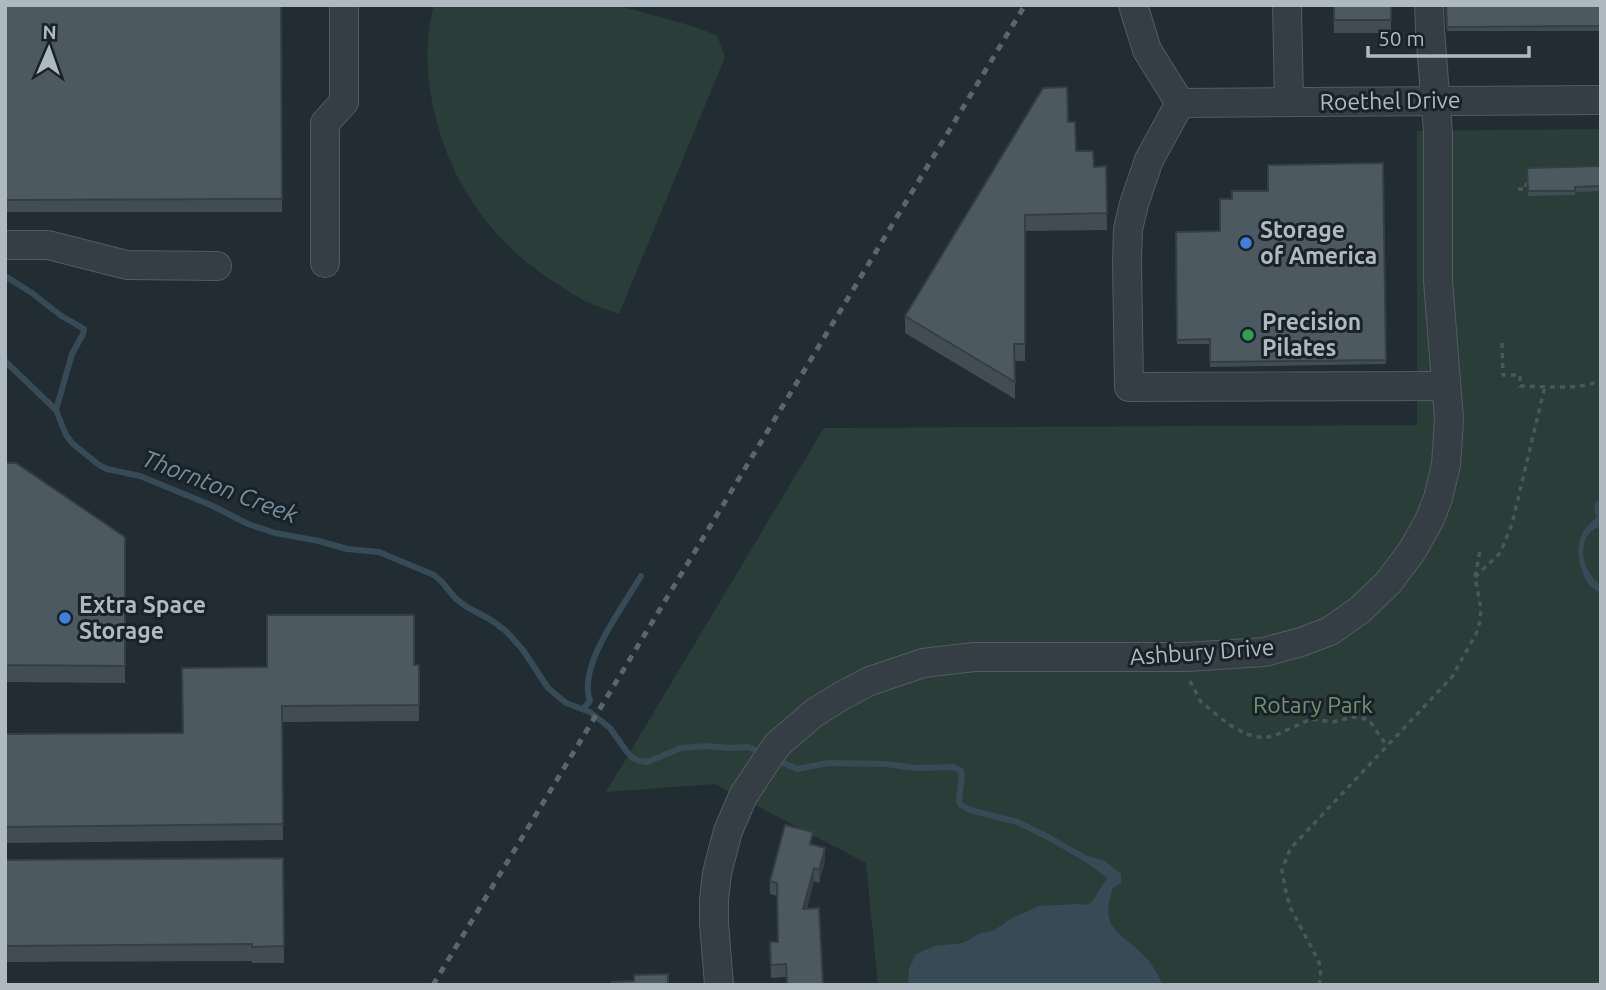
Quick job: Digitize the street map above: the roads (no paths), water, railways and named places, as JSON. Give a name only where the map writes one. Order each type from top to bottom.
[{"type":"street","points":[[325,264],[325,123],[344,102],[344,5]]},
{"type":"street","points":[[1133,5],[1147,50],[1180,103],[1149,160],[1128,229],[1126,261],[1129,387],[1446,386]]},
{"type":"street","points":[[1287,5],[1289,102]]},
{"type":"street","name":"Ashbury Drive","points":[[719,985],[714,900],[722,851],[734,813],[770,755],[814,713],[842,695],[870,681],[923,663],[974,657],[1186,657],[1264,652],[1330,631],[1361,609],[1388,583],[1412,551],[1430,519],[1446,465],[1448,419],[1438,281],[1438,133],[1429,5]]},
{"type":"street","name":"Roethel Drive","points":[[1180,103],[1601,100]]},
{"type":"street","points":[[5,245],[48,245],[127,265],[217,266]]},
{"type":"water","points":[[1601,500],[1601,527],[1591,532],[1585,540],[1583,552],[1586,567],[1601,586],[1601,593],[1585,578],[1578,552],[1582,534],[1596,517],[1594,506]]},
{"type":"water","points":[[1085,855],[1105,861],[1121,874],[1121,883],[1113,888],[1110,900],[1110,921],[1116,931],[1149,961],[1163,985],[908,985],[909,969],[916,954],[935,946],[963,943],[981,933],[993,931],[1012,918],[1039,906],[1087,905],[1092,902],[1107,878],[1082,859]]},
{"type":"waterway","points":[[5,276],[84,329],[72,354],[56,410]]},
{"type":"waterway","name":"Thornton Creek","points":[[5,361],[56,410],[72,443],[107,469],[140,476],[213,506],[248,524],[275,533],[347,549],[379,552],[434,575],[456,599],[506,631],[523,650],[548,688],[566,703],[590,712],[610,728],[633,758],[647,762],[681,748],[707,746],[748,747],[762,753]]},
{"type":"waterway","points":[[583,709],[590,701],[590,671],[596,654],[641,576]]},
{"type":"waterway","name":"Thornton Creek","points":[[775,759],[797,769],[828,763],[885,764],[916,768],[954,767],[961,771],[961,805],[970,810],[1017,822],[1090,861]]},
{"type":"railway","points":[[433,985],[1025,5]]},
{"type":"place","name":"Storage of America","points":[[1246,243]]},
{"type":"place","name":"Precision Pilates","points":[[1248,335]]},
{"type":"place","name":"Extra Space Storage","points":[[65,618]]},
{"type":"park label","name":"Rotary Park","points":[[1313,705]]}]
